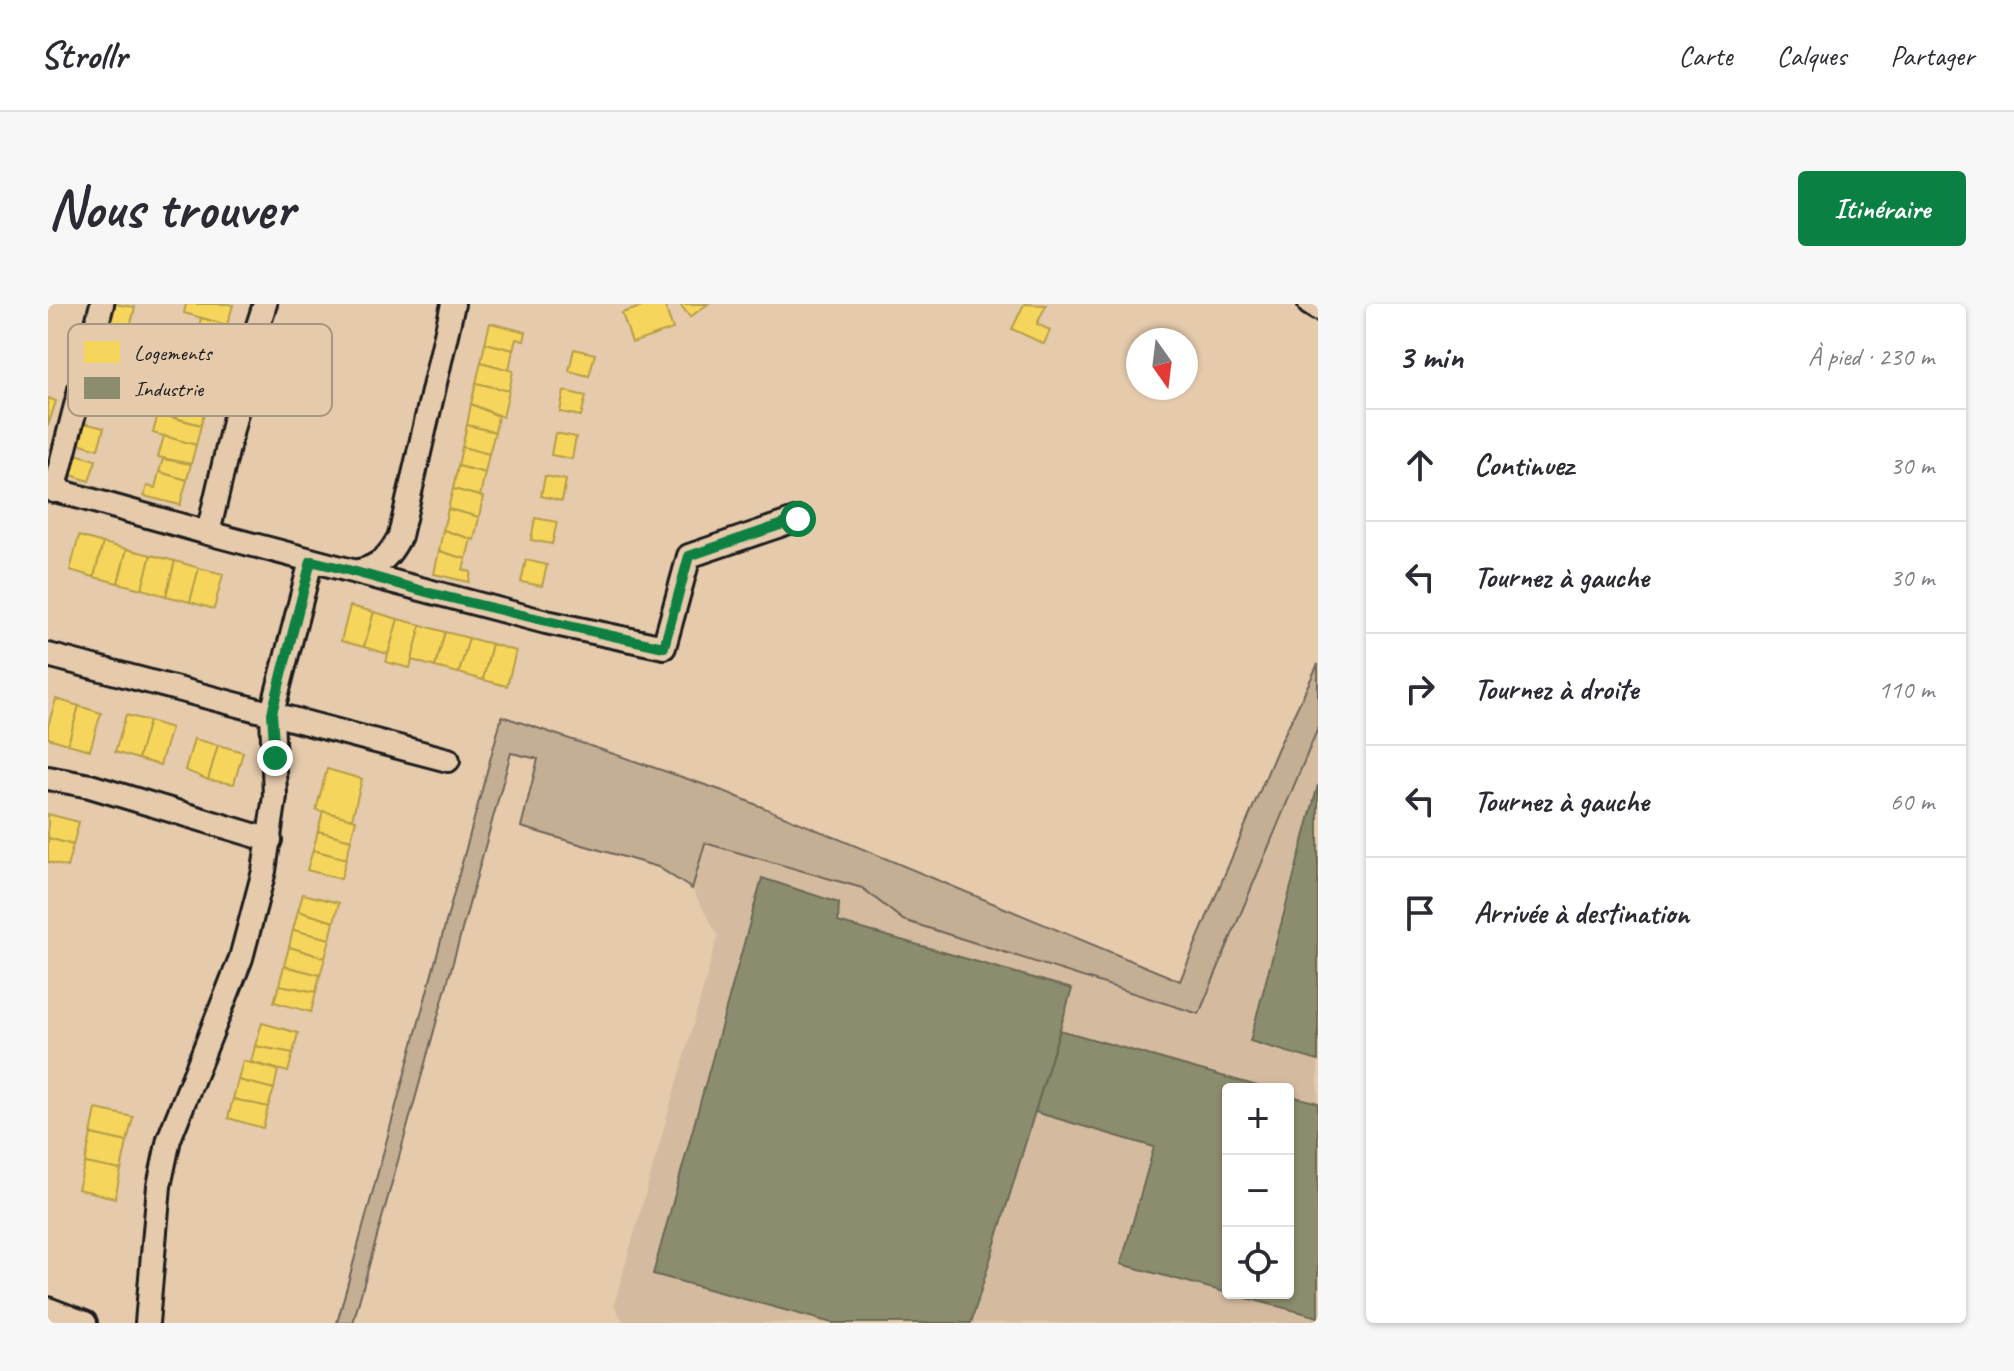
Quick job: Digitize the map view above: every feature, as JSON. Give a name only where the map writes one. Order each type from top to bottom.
[{"type":"street","points":[[96,324],[102,304]]},
{"type":"street","points":[[258,324],[265,304]]},
{"type":"street","points":[[359,571],[372,568],[389,557],[400,536],[453,304]]},
{"type":"street","points":[[1310,304],[1318,309]]},
{"type":"street","points":[[71,416],[51,489],[311,561],[359,571],[388,582],[546,622],[664,647],[689,556],[798,519]]},
{"type":"street","points":[[208,533],[235,416]]},
{"type":"street","points":[[147,1323],[159,1186],[169,1139],[241,958],[270,840],[275,796],[272,713],[311,561]]},
{"type":"street","points":[[48,655],[448,760]]},
{"type":"street","points":[[48,778],[90,786],[270,840]]},
{"type":"street","points":[[48,1309],[85,1323]]},
{"type":"shaded area","points":[[1318,664],[1318,728],[1199,1014],[903,920],[862,888],[705,843],[692,889],[658,867],[521,827],[538,759],[511,753],[353,1323],[337,1323],[502,716],[726,792],[1180,981],[1277,750]]},
{"type":"shaded area","points":[[1318,728],[1318,1323],[624,1323],[614,1305],[718,936],[692,889],[704,843],[862,888],[903,920],[1198,1014]]},
{"type":"building: Logements","points":[[114,304],[135,307],[131,324],[109,322]]},
{"type":"building: Logements","points":[[186,304],[233,305],[227,324],[184,313]]},
{"type":"building: Logements","points":[[640,304],[664,304],[673,329],[632,343],[622,313],[641,307]]},
{"type":"building: Logements","points":[[680,304],[708,304],[690,317]]},
{"type":"building: Logements","points":[[1024,304],[1046,305],[1037,324],[1050,330],[1044,344],[1012,329]]},
{"type":"building: Logements","points":[[201,318],[223,324],[200,324]]},
{"type":"building: Logements","points":[[490,323],[526,332],[524,341],[516,339],[513,350],[485,343]]},
{"type":"building: Logements","points":[[485,343],[513,350],[509,370],[481,362]]},
{"type":"building: Logements","points":[[574,349],[595,354],[589,376],[569,371]]},
{"type":"building: Logements","points":[[481,362],[513,371],[509,391],[476,383]]},
{"type":"building: Logements","points":[[476,383],[509,391],[503,417],[471,404]]},
{"type":"building: Logements","points":[[564,391],[586,396],[581,416],[560,412]]},
{"type":"building: Logements","points":[[48,398],[56,401],[48,426]]},
{"type":"building: Logements","points":[[471,404],[498,416],[495,432],[467,425]]},
{"type":"building: Logements","points":[[157,416],[201,425],[196,445],[153,433]]},
{"type":"building: Logements","points":[[176,416],[203,416],[201,425]]},
{"type":"building: Logements","points":[[84,423],[104,428],[98,449],[78,443]]},
{"type":"building: Logements","points":[[467,425],[495,432],[489,454],[462,447]]},
{"type":"building: Logements","points":[[555,433],[576,437],[572,459],[551,455]]},
{"type":"building: Logements","points":[[164,436],[196,445],[191,464],[158,457]]},
{"type":"building: Logements","points":[[462,447],[489,454],[485,473],[458,466]]},
{"type":"building: Logements","points":[[75,454],[96,460],[89,481],[68,474]]},
{"type":"building: Logements","points":[[163,459],[191,464],[187,480],[159,472]]},
{"type":"building: Logements","points":[[458,466],[485,473],[480,496],[453,489]]},
{"type":"building: Logements","points":[[159,472],[187,480],[180,505],[144,496],[147,486],[155,488]]},
{"type":"building: Logements","points":[[545,476],[566,480],[562,501],[541,496]]},
{"type":"building: Logements","points":[[453,489],[483,497],[479,517],[448,509]]},
{"type":"building: Logements","points":[[448,509],[479,517],[474,540],[443,530]]},
{"type":"building: Logements","points":[[535,518],[557,522],[552,544],[531,540]]},
{"type":"building: Logements","points":[[443,530],[471,539],[466,559],[439,551]]},
{"type":"building: Logements","points":[[79,536],[103,543],[94,577],[70,570]]},
{"type":"building: Logements","points":[[103,543],[127,549],[118,583],[94,577]]},
{"type":"building: Logements","points":[[127,549],[151,555],[142,589],[118,583]]},
{"type":"building: Logements","points":[[439,551],[466,559],[463,570],[471,572],[469,582],[434,574]]},
{"type":"building: Logements","points":[[151,555],[175,561],[166,596],[142,589]]},
{"type":"building: Logements","points":[[526,560],[547,565],[542,586],[521,582]]},
{"type":"building: Logements","points":[[175,561],[199,568],[190,602],[166,596]]},
{"type":"building: Logements","points":[[199,568],[223,574],[214,609],[190,602]]},
{"type":"building: Logements","points":[[350,606],[374,612],[364,647],[341,641]]},
{"type":"building: Logements","points":[[374,612],[398,619],[388,654],[364,647]]},
{"type":"building: Logements","points":[[398,619],[421,625],[410,668],[386,662]]},
{"type":"building: Logements","points":[[421,625],[445,632],[435,667],[412,660]]},
{"type":"building: Logements","points":[[445,632],[469,638],[459,673],[435,667]]},
{"type":"building: Logements","points":[[469,638],[492,644],[483,680],[459,673]]},
{"type":"building: Logements","points":[[492,644],[516,651],[507,686],[483,680]]},
{"type":"building: Logements","points":[[56,699],[79,706],[68,744],[48,738],[48,726]]},
{"type":"building: Logements","points":[[79,706],[101,713],[90,750],[68,744]]},
{"type":"building: Logements","points":[[126,715],[149,721],[138,759],[115,752]]},
{"type":"building: Logements","points":[[149,721],[171,728],[160,765],[138,759]]},
{"type":"building: Logements","points":[[194,739],[218,745],[208,780],[185,770]]},
{"type":"building: Logements","points":[[218,745],[243,752],[234,784],[208,780]]},
{"type":"building: Logements","points":[[327,769],[362,779],[352,819],[316,810]]},
{"type":"building: Logements","points":[[323,811],[356,820],[351,840],[318,831]]},
{"type":"building: Logements","points":[[48,814],[79,822],[73,845],[48,838]]},
{"type":"building: Logements","points":[[318,831],[351,840],[346,859],[313,850]]},
{"type":"building: Logements","points":[[48,838],[73,845],[67,867],[48,862]]},
{"type":"building: Logements","points":[[313,850],[346,859],[341,879],[307,870]]},
{"type":"building: Logements","points":[[303,894],[339,903],[334,922],[298,911]]},
{"type":"building: Logements","points":[[298,911],[334,922],[330,939],[293,930]]},
{"type":"building: Logements","points":[[293,930],[330,939],[325,958],[289,947]]},
{"type":"building: Logements","points":[[289,947],[325,958],[320,975],[284,966]]},
{"type":"building: Logements","points":[[284,966],[320,975],[316,992],[279,985]]},
{"type":"building: Logements","points":[[279,985],[316,992],[311,1012],[274,1002]]},
{"type":"building: Logements","points":[[262,1023],[298,1033],[293,1053],[255,1046]]},
{"type":"building: Logements","points":[[255,1046],[293,1053],[288,1072],[251,1062]]},
{"type":"building: Logements","points":[[243,1061],[278,1070],[274,1089],[238,1080]]},
{"type":"building: Logements","points":[[238,1080],[274,1089],[268,1107],[233,1099]]},
{"type":"building: Logements","points":[[233,1099],[268,1107],[263,1128],[228,1118]]},
{"type":"building: Logements","points":[[96,1109],[133,1117],[127,1142],[91,1134]]},
{"type":"building: Logements","points":[[91,1134],[127,1142],[121,1170],[85,1163]]},
{"type":"building: Logements","points":[[85,1163],[121,1170],[115,1198],[78,1189]]},
{"type":"building: Industrie","points":[[1318,785],[1318,1061],[1250,1041]]},
{"type":"building: Industrie","points":[[762,878],[839,903],[838,922],[1072,989],[971,1323],[832,1323],[653,1274]]},
{"type":"building: Industrie","points":[[1060,1030],[1247,1083],[1222,1083],[1222,1291],[1121,1264],[1154,1147],[1035,1112]]},
{"type":"building: Industrie","points":[[1294,1097],[1318,1103],[1318,1317],[1250,1299],[1294,1299]]},
{"type":"route","points":[[275,758],[272,713],[311,561],[546,622],[664,647],[689,556],[798,519]]}]
